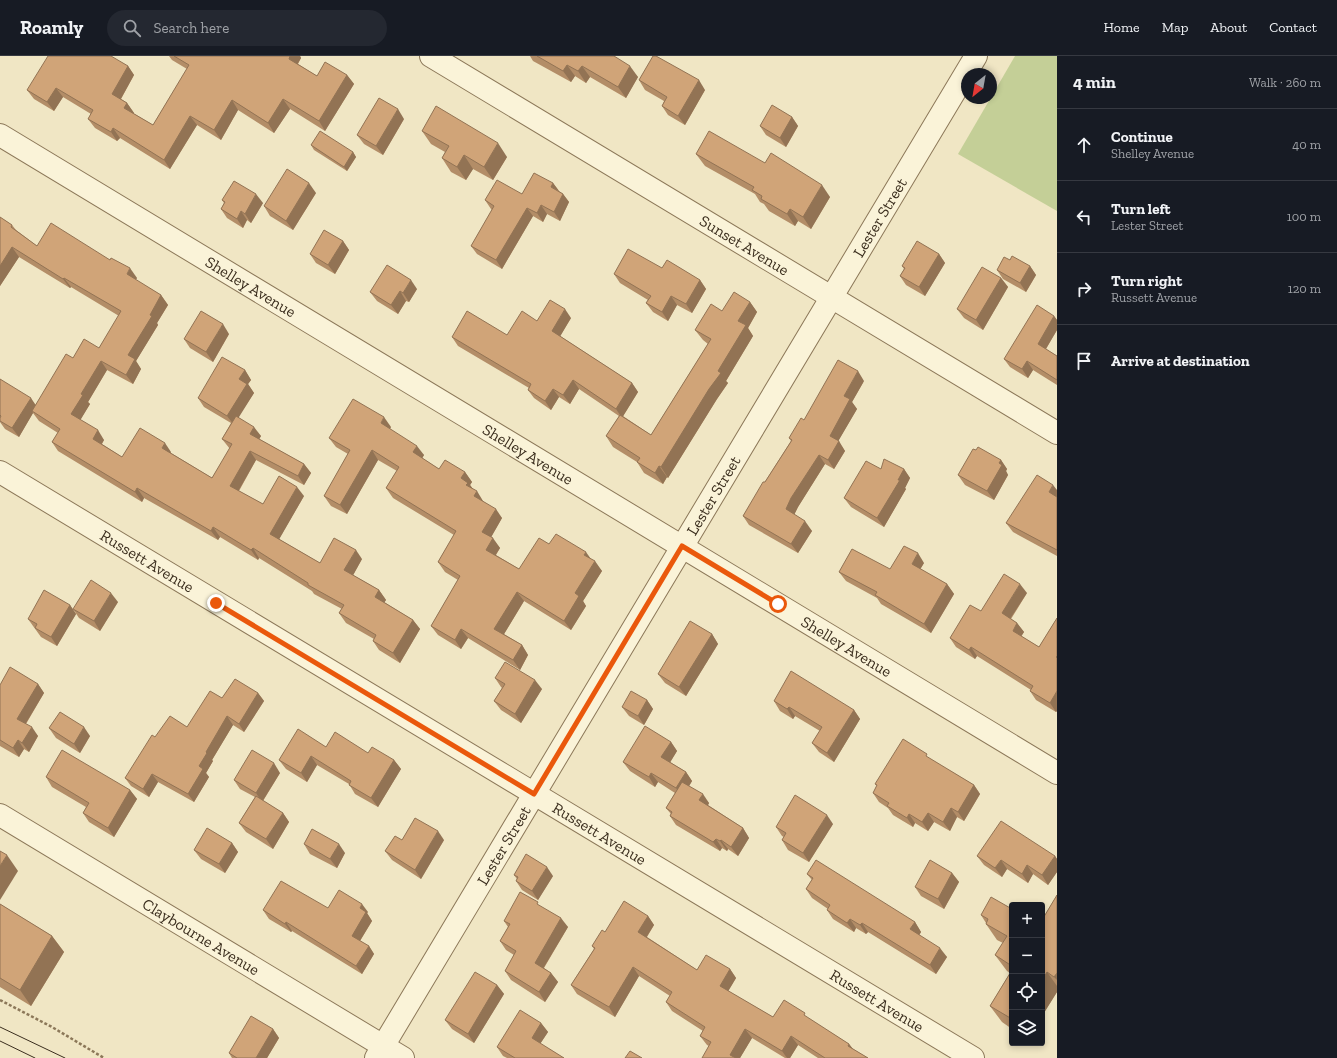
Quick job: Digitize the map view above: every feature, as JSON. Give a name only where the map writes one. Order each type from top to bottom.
[{"type":"street","name":"Sunset Avenue","points":[[431,56],[1057,433]]},
{"type":"street","name":"Lester Street","points":[[379,1052],[976,56]]},
{"type":"street","name":"Shelley Avenue","points":[[0,135],[1057,773]]},
{"type":"street","name":"Russett Avenue","points":[[0,472],[973,1058]]},
{"type":"street","name":"Claybourne Avenue","points":[[0,815],[379,1052],[403,1058]]},
{"type":"path","points":[[0,1000],[52,1027],[104,1058]]},
{"type":"green space","points":[[1015,56],[1057,56],[1057,211],[958,154],[987,104],[997,104],[997,87]]},
{"type":"building","points":[[48,56],[111,56],[128,66],[112,94],[127,103],[124,108],[153,125],[189,65],[174,56],[290,56],[289,59],[317,76],[325,62],[347,75],[319,121],[283,99],[268,123],[232,100],[214,130],[190,116],[164,160],[113,128],[111,132],[88,119],[93,110],[56,88],[47,102],[27,90]]},
{"type":"building","points":[[537,56],[614,56],[630,66],[618,87],[582,66],[578,71],[567,65],[563,71]]},
{"type":"building","points":[[653,56],[656,56],[699,80],[678,116],[662,106],[667,97],[639,80]]},
{"type":"building","points":[[379,98],[398,109],[376,146],[357,135]]},
{"type":"building","points":[[772,105],[792,117],[780,138],[760,126]]},
{"type":"building","points":[[436,106],[498,143],[484,167],[464,155],[457,167],[442,158],[449,146],[422,131]]},
{"type":"building","points":[[320,131],[353,152],[344,167],[311,145]]},
{"type":"building","points":[[709,131],[765,163],[771,153],[822,185],[803,217],[790,209],[787,214],[761,199],[762,196],[752,190],[754,187],[696,154]]},
{"type":"building","points":[[287,169],[309,183],[286,221],[264,206]]},
{"type":"building","points":[[534,173],[553,183],[551,187],[563,194],[554,212],[541,205],[537,213],[527,208],[496,260],[471,246],[494,206],[485,200],[497,180],[522,194]]},
{"type":"building","points":[[234,181],[256,194],[245,214],[241,211],[237,219],[221,209],[225,202],[222,200]]},
{"type":"building","points":[[0,217],[37,246],[51,223],[110,260],[111,258],[130,268],[127,274],[161,295],[150,315],[152,316],[128,355],[135,359],[126,375],[101,361],[71,414],[98,430],[93,439],[122,457],[140,428],[165,443],[162,448],[212,478],[232,444],[222,439],[236,416],[254,427],[250,434],[304,464],[298,476],[250,451],[230,486],[263,504],[279,476],[297,487],[270,534],[320,563],[334,538],[356,550],[344,570],[379,590],[375,597],[413,620],[393,653],[373,641],[376,635],[339,613],[344,605],[308,585],[308,583],[253,548],[251,550],[213,527],[211,531],[137,488],[135,492],[52,442],[60,429],[32,411],[66,354],[73,358],[84,339],[99,348],[121,311],[64,278],[63,279],[12,247],[0,266]]},
{"type":"building","points":[[324,230],[343,241],[328,265],[310,254]]},
{"type":"building","points":[[917,241],[939,254],[919,287],[900,276],[905,268],[902,266]]},
{"type":"building","points":[[628,249],[662,268],[667,260],[700,280],[686,304],[671,296],[662,312],[646,303],[651,296],[614,274]]},
{"type":"building","points":[[1012,256],[1030,266],[1020,283],[997,270],[1004,257],[1010,260]]},
{"type":"building","points":[[387,265],[411,280],[403,293],[400,291],[391,305],[370,292]]},
{"type":"building","points":[[982,267],[1001,278],[976,320],[957,309]]},
{"type":"building","points":[[734,292],[750,302],[738,321],[746,325],[718,371],[721,373],[709,389],[661,467],[659,466],[655,473],[637,462],[640,458],[606,436],[620,415],[651,435],[711,339],[695,330],[711,304],[722,311]]},
{"type":"building","points":[[550,300],[565,309],[552,331],[632,383],[616,409],[573,380],[563,395],[553,389],[545,401],[528,390],[531,384],[452,337],[467,311],[507,335],[522,311],[537,321]]},
{"type":"building","points":[[1037,305],[1054,316],[1038,344],[1057,356],[1057,380],[1027,361],[1022,369],[1004,359]]},
{"type":"building","points":[[201,311],[223,324],[206,352],[184,339]]},
{"type":"building","points":[[222,357],[245,370],[239,379],[247,384],[227,416],[198,398]]},
{"type":"building","points":[[838,360],[858,371],[844,396],[850,399],[830,436],[839,441],[828,460],[819,455],[791,498],[786,509],[805,521],[791,544],[743,516],[763,482],[765,482],[792,440],[789,438],[801,418],[804,420]]},
{"type":"building","points":[[0,379],[31,398],[12,428],[0,421]]},
{"type":"building","points":[[353,399],[384,417],[381,423],[417,446],[413,452],[439,469],[445,460],[465,472],[461,478],[468,483],[466,485],[477,491],[474,496],[496,509],[482,532],[493,538],[486,550],[519,569],[539,538],[549,544],[556,534],[586,552],[584,555],[595,561],[575,593],[579,596],[564,621],[517,592],[494,629],[522,645],[513,660],[461,629],[455,640],[431,626],[460,576],[438,562],[456,531],[386,488],[399,467],[372,450],[340,505],[324,496],[350,450],[329,438]]},
{"type":"building","points":[[978,447],[1001,460],[999,463],[1002,465],[987,491],[958,475],[973,449],[976,450]]},
{"type":"building","points":[[884,459],[904,469],[898,480],[900,480],[877,518],[844,498],[866,461],[881,469]]},
{"type":"building","points":[[1037,475],[1053,485],[1049,492],[1057,497],[1057,550],[1006,523]]},
{"type":"building","points":[[904,546],[918,553],[912,564],[947,584],[924,624],[875,595],[877,592],[839,572],[852,549],[890,569]]},
{"type":"building","points":[[1004,574],[1020,584],[1002,613],[1017,623],[1013,631],[1039,647],[1057,618],[1057,691],[1050,703],[1030,691],[1033,686],[971,647],[969,650],[950,638],[970,605],[981,611]]},
{"type":"building","points":[[91,580],[111,593],[94,621],[73,609]]},
{"type":"building","points":[[44,590],[70,605],[51,637],[35,628],[37,624],[28,619]]},
{"type":"building","points":[[690,621],[712,634],[679,687],[658,674]]},
{"type":"building","points":[[505,662],[535,680],[515,714],[494,701],[505,684],[495,678]]},
{"type":"building","points":[[10,667],[38,684],[17,719],[32,727],[22,743],[18,740],[13,748],[0,740],[0,685]]},
{"type":"building","points":[[791,671],[854,710],[827,753],[812,743],[822,727],[789,707],[787,709],[774,701]]},
{"type":"building","points":[[235,679],[258,693],[239,724],[227,716],[199,766],[203,769],[188,794],[152,774],[143,789],[125,778],[152,735],[155,737],[170,716],[187,727],[210,691],[222,698]]},
{"type":"building","points":[[631,691],[647,700],[638,716],[622,707]]},
{"type":"building","points":[[60,712],[84,727],[74,744],[49,728]]},
{"type":"building","points":[[645,726],[671,742],[661,757],[686,772],[676,788],[651,773],[649,777],[623,762]]},
{"type":"building","points":[[298,729],[326,747],[335,732],[368,753],[372,747],[394,760],[371,798],[349,785],[351,781],[311,756],[301,773],[279,760]]},
{"type":"building","points":[[903,739],[927,754],[926,756],[974,785],[958,812],[951,808],[943,822],[928,813],[922,822],[909,814],[907,818],[887,806],[889,803],[873,793],[877,785],[875,784]]},
{"type":"building","points":[[62,750],[130,790],[108,828],[83,813],[89,803],[46,777]]},
{"type":"building","points":[[252,750],[274,763],[256,793],[234,780]]},
{"type":"building","points":[[682,782],[703,794],[699,800],[743,828],[731,847],[721,840],[716,839],[713,842],[670,816],[672,812],[666,808]]},
{"type":"building","points":[[795,795],[827,815],[803,853],[782,840],[786,833],[776,827]]},
{"type":"building","points":[[256,796],[283,813],[266,839],[239,823]]},
{"type":"building","points":[[415,818],[438,831],[415,870],[385,851],[395,836],[402,840]]},
{"type":"building","points":[[1001,821],[1055,856],[1042,875],[1027,865],[1022,874],[1001,860],[995,868],[977,856]]},
{"type":"building","points":[[207,828],[232,843],[219,864],[194,850]]},
{"type":"building","points":[[312,829],[339,844],[330,859],[304,844]]},
{"type":"building","points":[[0,851],[7,855],[0,866]]},
{"type":"building","points":[[526,854],[547,867],[532,891],[516,881],[518,877],[514,875]]},
{"type":"building","points":[[816,860],[915,922],[910,929],[940,948],[930,965],[862,923],[860,925],[850,919],[847,923],[827,910],[830,905],[806,889],[813,878],[807,874]]},
{"type":"building","points":[[930,860],[952,873],[938,899],[915,887]]},
{"type":"building","points":[[281,881],[328,908],[339,890],[362,904],[360,908],[366,912],[352,936],[369,946],[356,966],[286,922],[285,924],[263,910]]},
{"type":"building","points":[[520,892],[561,918],[535,963],[551,973],[539,992],[505,971],[516,951],[500,941],[510,924],[504,921]]},
{"type":"building","points":[[1057,895],[1057,973],[1054,977],[1047,972],[1045,976],[1045,915]]},
{"type":"building","points":[[991,897],[1009,907],[1009,964],[995,955],[1007,936],[986,924],[988,919],[981,915]]},
{"type":"building","points":[[624,901],[648,916],[638,932],[697,970],[706,955],[730,969],[720,986],[773,1017],[784,1000],[805,1013],[804,1015],[849,1044],[848,1046],[868,1058],[825,1058],[791,1036],[782,1051],[745,1029],[730,1055],[736,1058],[702,1058],[711,1042],[700,1036],[705,1027],[666,1002],[672,992],[633,967],[609,1007],[571,985],[595,948],[592,946],[602,930],[605,932]]},
{"type":"building","points":[[0,904],[52,936],[20,990],[0,978]]},
{"type":"building","points":[[475,972],[497,985],[468,1034],[445,1020]]},
{"type":"building","points":[[1009,975],[1009,1017],[990,1006]]},
{"type":"building","points":[[520,1010],[541,1023],[532,1038],[564,1058],[515,1058],[497,1047]]},
{"type":"building","points":[[251,1016],[273,1029],[256,1058],[237,1058],[229,1053]]},
{"type":"building","points":[[630,1051],[642,1058],[625,1058]]},
{"type":"tram line","points":[[0,1027],[65,1058]]},
{"type":"tram line","points":[[0,1041],[35,1058]]},
{"type":"route","points":[[216,603],[534,794],[682,546],[778,604]]}]
